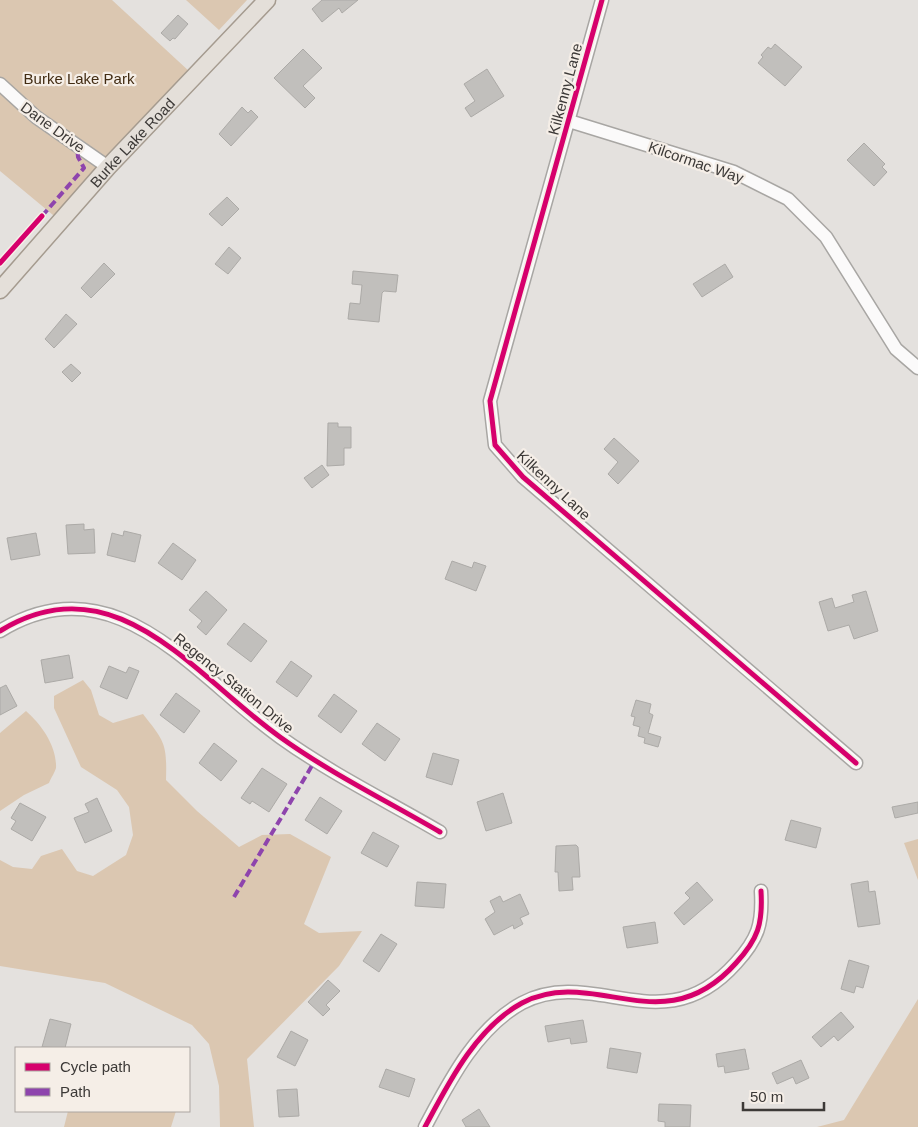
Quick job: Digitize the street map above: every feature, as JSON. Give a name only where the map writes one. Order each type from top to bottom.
[{"type":"main road","name":"Burke Lake Road","points":[[0,290],[108,167],[267,0]]},
{"type":"street","name":"Kilkenny Lane","points":[[602,0],[490,401],[495,445],[523,477],[856,763]]},
{"type":"street","name":"Dane Drive","points":[[0,84],[36,117],[108,167]]},
{"type":"street","name":"Kilcormac Way","points":[[569,121],[734,172],[788,199],[826,237],[896,349],[918,368]]},
{"type":"street","name":"Regency Station Drive","points":[[0,631],[20,620],[53,611],[91,610],[127,620],[159,639],[282,738],[440,832]]},
{"type":"street","points":[[425,1127],[467,1056],[486,1030],[505,1014],[523,1003],[542,996],[572,992],[652,1003],[676,1000],[701,991],[715,983],[740,959],[758,931],[763,915],[761,891]]},
{"type":"green space","name":"Burke Lake Park","points":[[0,0],[112,0],[190,72],[59,220],[0,171]]},
{"type":"green space","points":[[186,0],[247,0],[219,30]]},
{"type":"green space","points":[[83,680],[91,690],[99,715],[113,723],[143,714],[163,744],[166,758],[166,780],[197,811],[239,847],[262,835],[290,834],[331,857],[304,924],[319,933],[362,931],[339,966],[247,1059],[254,1127],[220,1127],[219,1086],[209,1044],[192,1025],[105,983],[0,966],[0,860],[13,867],[32,869],[41,856],[62,849],[77,871],[93,876],[126,855],[133,835],[129,807],[117,790],[81,767],[54,708],[54,696]]},
{"type":"green space","points":[[26,711],[47,736],[54,752],[56,768],[49,783],[24,795],[0,811],[0,733]]},
{"type":"green space","points":[[918,839],[918,880],[904,843]]},
{"type":"green space","points":[[918,999],[918,1127],[817,1127],[844,1120]]},
{"type":"green space","points":[[68,1112],[176,1112],[171,1127],[64,1127]]},
{"type":"building","points":[[322,0],[358,0],[342,13],[339,8],[322,22],[312,9]]},
{"type":"building","points":[[178,15],[188,24],[175,39],[173,38],[170,41],[161,33]]},
{"type":"building","points":[[775,44],[802,67],[785,86],[758,63],[763,57],[761,55],[768,47],[771,49]]},
{"type":"building","points":[[303,49],[322,68],[303,86],[315,98],[305,108],[274,78]]},
{"type":"building","points":[[487,69],[504,96],[471,117],[465,108],[475,101],[464,84]]},
{"type":"building","points":[[242,107],[248,113],[251,110],[258,117],[231,146],[219,134]]},
{"type":"building","points":[[864,143],[885,164],[882,167],[887,172],[874,186],[847,160]]},
{"type":"building","points":[[227,197],[239,209],[222,226],[209,214]]},
{"type":"building","points":[[229,247],[241,258],[228,274],[215,264]]},
{"type":"building","points":[[104,263],[115,274],[91,298],[81,288]]},
{"type":"building","points":[[725,264],[733,277],[702,297],[693,284]]},
{"type":"building","points":[[353,271],[398,275],[396,292],[384,291],[382,293],[379,322],[348,319],[350,303],[360,304],[362,285],[352,284]]},
{"type":"building","points":[[66,314],[77,324],[54,348],[45,339]]},
{"type":"building","points":[[71,364],[81,373],[72,382],[62,372]]},
{"type":"building","points":[[328,423],[338,423],[338,427],[351,427],[351,448],[344,448],[344,465],[327,466]]},
{"type":"building","points":[[614,438],[639,461],[618,484],[608,474],[618,462],[604,449]]},
{"type":"building","points":[[322,465],[329,475],[312,488],[304,478]]},
{"type":"building","points":[[84,524],[84,530],[94,529],[95,553],[68,554],[66,525]]},
{"type":"building","points":[[124,531],[141,535],[135,562],[107,555],[112,533],[123,536]]},
{"type":"building","points":[[36,533],[40,555],[11,560],[7,538]]},
{"type":"building","points":[[173,543],[196,560],[182,580],[158,563]]},
{"type":"building","points":[[452,561],[472,568],[474,562],[486,566],[476,591],[445,579]]},
{"type":"building","points":[[206,591],[227,610],[206,635],[197,627],[202,621],[189,610]]},
{"type":"building","points":[[866,591],[878,631],[854,639],[849,625],[828,631],[819,602],[832,598],[835,608],[854,602],[852,595]]},
{"type":"building","points":[[244,623],[267,641],[251,662],[227,644]]},
{"type":"building","points":[[69,655],[73,678],[45,683],[41,660]]},
{"type":"building","points":[[291,661],[312,676],[297,697],[276,682]]},
{"type":"building","points":[[109,666],[126,673],[129,667],[139,671],[127,699],[100,687]]},
{"type":"building","points":[[6,685],[17,706],[0,715],[0,688]]},
{"type":"building","points":[[176,693],[200,711],[184,733],[160,715]]},
{"type":"building","points":[[334,694],[357,711],[341,733],[318,716]]},
{"type":"building","points":[[636,700],[651,704],[649,713],[653,715],[648,733],[661,737],[658,747],[644,743],[645,738],[638,736],[640,727],[633,725],[635,717],[631,716]]},
{"type":"building","points":[[377,723],[400,739],[385,761],[362,744]]},
{"type":"building","points":[[214,743],[237,761],[221,781],[199,763]]},
{"type":"building","points":[[433,753],[459,760],[452,785],[426,777]]},
{"type":"building","points":[[262,768],[287,784],[269,812],[252,801],[250,804],[241,798]]},
{"type":"building","points":[[503,793],[512,823],[486,831],[477,802]]},
{"type":"building","points":[[320,797],[342,811],[327,834],[305,820]]},
{"type":"building","points":[[97,798],[112,831],[85,843],[74,818],[89,812],[85,804]]},
{"type":"building","points":[[918,802],[918,813],[895,818],[892,807]]},
{"type":"building","points":[[20,803],[46,817],[32,841],[11,829],[16,821],[11,818]]},
{"type":"building","points":[[791,820],[821,828],[816,848],[785,840]]},
{"type":"building","points":[[373,832],[399,846],[387,867],[361,853]]},
{"type":"building","points":[[576,845],[578,847],[580,877],[572,877],[573,890],[559,891],[558,872],[555,872],[556,846]]},
{"type":"building","points":[[868,881],[869,892],[875,891],[880,924],[858,927],[851,884]]},
{"type":"building","points":[[417,882],[446,884],[444,908],[415,906]]},
{"type":"building","points":[[697,882],[713,900],[684,925],[674,913],[690,898],[685,893]]},
{"type":"building","points":[[520,894],[529,914],[520,918],[523,924],[514,929],[513,925],[494,935],[485,919],[495,912],[490,901],[500,896],[503,902]]},
{"type":"building","points":[[655,922],[658,943],[627,948],[623,927]]},
{"type":"building","points":[[381,934],[397,944],[379,972],[363,961]]},
{"type":"building","points":[[849,960],[869,966],[863,988],[856,986],[854,993],[841,989]]},
{"type":"building","points":[[328,980],[340,991],[326,1005],[330,1009],[323,1016],[308,1002]]},
{"type":"building","points":[[841,1012],[854,1027],[838,1041],[834,1036],[821,1047],[812,1037]]},
{"type":"building","points":[[50,1019],[71,1024],[65,1047],[42,1047]]},
{"type":"building","points":[[583,1020],[587,1042],[571,1044],[570,1038],[548,1042],[545,1026]]},
{"type":"building","points":[[291,1031],[308,1040],[295,1066],[277,1057]]},
{"type":"building","points":[[610,1048],[641,1053],[637,1073],[607,1068]]},
{"type":"building","points":[[745,1049],[749,1069],[725,1073],[724,1066],[718,1067],[716,1054]]},
{"type":"building","points":[[801,1060],[809,1078],[796,1084],[793,1077],[777,1084],[772,1073]]},
{"type":"building","points":[[386,1069],[415,1079],[409,1097],[379,1087]]},
{"type":"building","points":[[297,1089],[299,1116],[279,1117],[277,1090]]},
{"type":"building","points":[[659,1104],[691,1105],[690,1127],[665,1127],[665,1122],[658,1121]]},
{"type":"building","points":[[479,1109],[490,1127],[466,1127],[462,1120]]},
{"type":"marked path","points":[[42,216],[84,168],[78,157],[77,146]]},
{"type":"marked path","points":[[234,897],[316,759]]},
{"type":"cycle path","points":[[602,0],[490,401],[495,445],[523,477],[856,763]]},
{"type":"cycle path","points":[[0,263],[42,216]]},
{"type":"cycle path","points":[[0,631],[42,613],[81,609],[117,618],[152,635],[185,658],[248,712],[299,750],[339,775],[440,832]]},
{"type":"cycle path","points":[[425,1127],[454,1075],[477,1041],[506,1014],[522,1003],[549,994],[576,992],[655,1002],[682,998],[709,987],[736,963],[754,938],[760,922],[761,891]]}]
